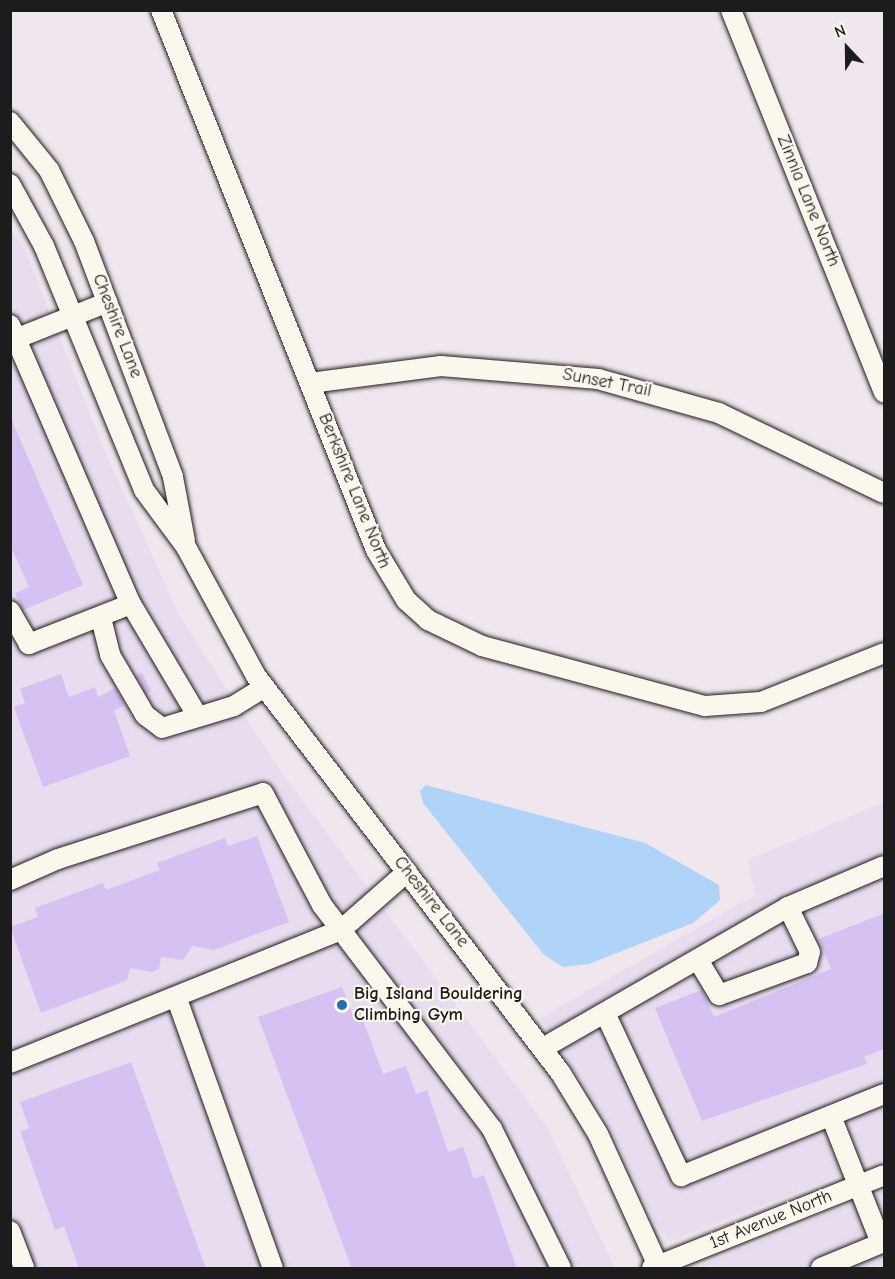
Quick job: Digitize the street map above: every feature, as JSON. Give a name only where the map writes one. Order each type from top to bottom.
[{"type":"street","name":"Berkshire Lane North","points":[[161,10],[382,563],[406,600],[428,620],[482,645],[678,702],[734,706],[778,696],[885,652]]},
{"type":"street","name":"Zinnia Lane North","points":[[731,10],[885,392]]},
{"type":"street","name":"Cheshire Lane","points":[[10,122],[58,188],[108,302],[173,477],[186,547]]},
{"type":"street","name":"Cheshire Lane","points":[[10,184],[44,246],[140,480],[186,547],[218,613],[264,687],[543,1048],[598,1134],[656,1268]]},
{"type":"street","points":[[108,302],[12,335],[131,604],[198,717]]},
{"type":"street","name":"Sunset Trail","points":[[310,382],[441,366],[598,379],[719,413],[885,493]]},
{"type":"street","points":[[10,611],[29,644],[101,618],[131,604]]},
{"type":"street","points":[[101,618],[110,656],[145,715],[162,728],[234,706],[264,687]]},
{"type":"street","points":[[10,880],[101,844],[263,794],[322,905],[492,1129],[561,1269]]},
{"type":"street","points":[[543,1048],[606,1015],[788,907],[885,866]]},
{"type":"street","points":[[10,1063],[177,999],[341,930],[407,872]]},
{"type":"street","points":[[698,960],[719,994],[807,963],[810,952],[788,907]]},
{"type":"street","points":[[177,999],[273,1269]]},
{"type":"street","points":[[606,1015],[681,1176],[885,1094]]},
{"type":"street","points":[[822,1269],[883,1242],[857,1186],[831,1116]]},
{"type":"street","name":"1st Avenue North","points":[[656,1268],[885,1174]]},
{"type":"street","points":[[10,1232],[24,1269]]},
{"type":"shaded area","points":[[10,228],[26,252],[103,447],[180,617],[281,771],[547,1127],[615,1268],[11,1268]]},
{"type":"shaded area","points":[[884,802],[884,1158],[671,1241],[657,1227],[607,1121],[540,1018],[755,895],[748,860]]},
{"type":"shaded area","points":[[884,1191],[884,1268],[694,1268]]},
{"type":"water","points":[[426,785],[645,843],[719,885],[720,900],[693,923],[589,964],[563,967],[544,955],[423,803],[420,791]]},
{"type":"building","points":[[10,416],[83,585],[23,610],[15,593],[29,587],[10,545]]},
{"type":"building","points":[[142,673],[151,691],[146,694],[136,676]]},
{"type":"building","points":[[61,674],[69,697],[95,687],[98,697],[115,688],[125,705],[114,711],[130,756],[43,787],[14,707],[25,703],[20,689]]},
{"type":"building","points":[[257,836],[289,922],[214,950],[192,946],[183,960],[161,957],[159,969],[152,972],[130,968],[127,980],[41,1013],[10,927],[38,917],[35,908],[103,883],[106,890],[160,870],[157,863],[225,838],[228,846]]},
{"type":"building","points":[[885,913],[885,1048],[864,1057],[867,1064],[702,1121],[655,1008],[702,990],[714,1017],[831,969],[819,939]]},
{"type":"building","points":[[342,987],[353,1015],[360,1012],[383,1074],[406,1066],[416,1094],[427,1090],[448,1152],[463,1147],[474,1179],[484,1175],[517,1269],[352,1269],[258,1017]]},
{"type":"building","points":[[131,1062],[206,1269],[79,1269],[64,1226],[55,1230],[20,1131],[29,1128],[20,1102]]},
{"type":"place","name":"Big Island Bouldering Climbing Gym","points":[[342,1005]]}]
